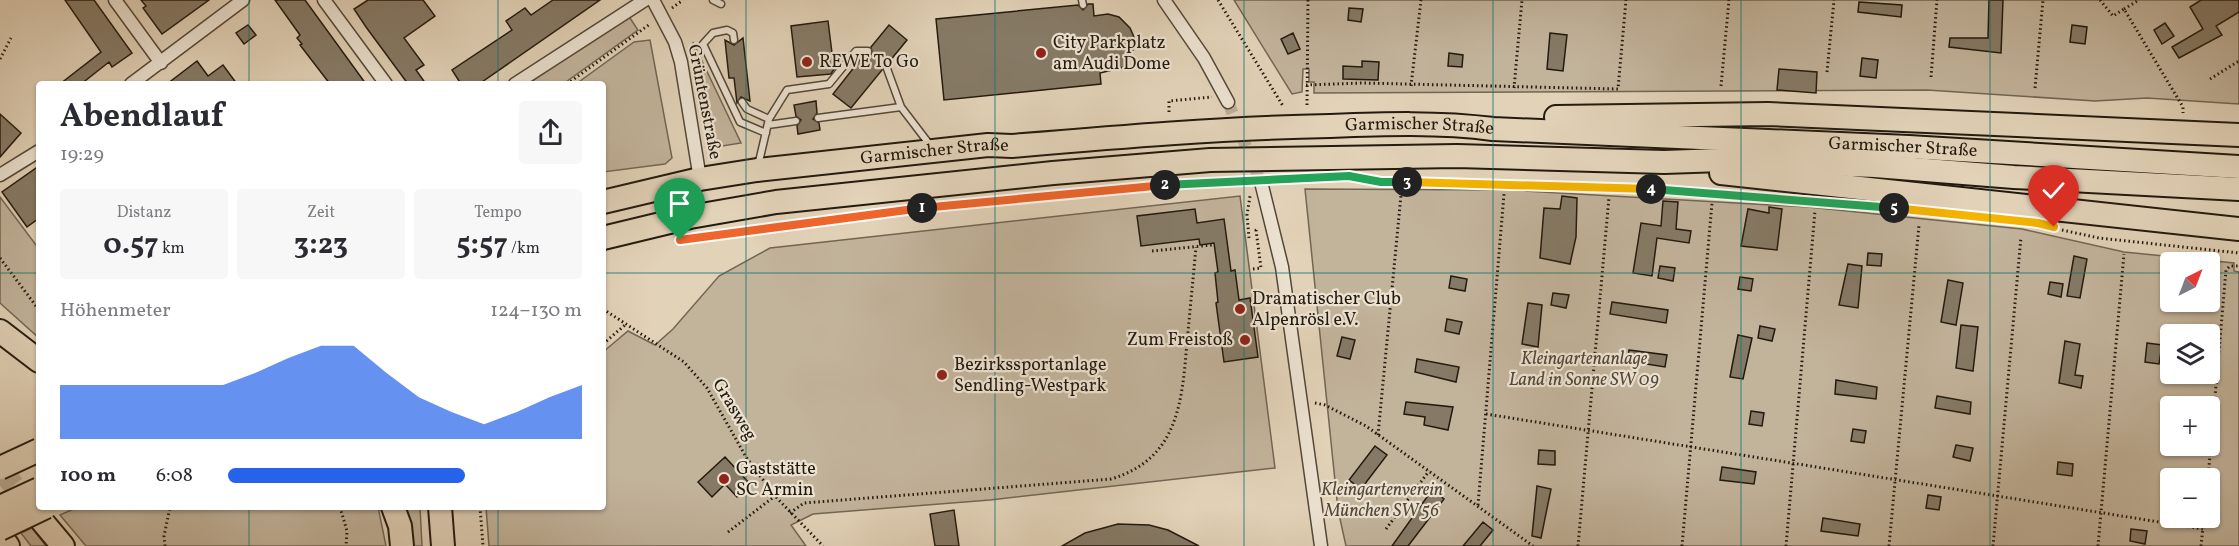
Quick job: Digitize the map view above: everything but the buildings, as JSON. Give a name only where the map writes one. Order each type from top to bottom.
[{"type":"highway","points":[[1456,124],[1493,118],[1767,114],[2239,135]]},
{"type":"highway","name":"Garmischer Straße","points":[[606,201],[700,179],[757,170],[934,151],[1188,131],[1456,124],[1493,129],[1898,146],[2239,167]]},
{"type":"highway","name":"Garmischer Straße","points":[[606,237],[680,219],[776,202],[952,183],[1176,163],[1457,156],[1664,162],[1722,160],[1875,166],[2014,177],[2239,189]]},
{"type":"highway","points":[[1664,162],[1717,172],[1791,181],[2239,229]]},
{"type":"highway","points":[[0,331],[36,359]]},
{"type":"highway","points":[[0,468],[36,451]]},
{"type":"highway","points":[[0,492],[36,475]]},
{"type":"highway","points":[[0,507],[36,490]]},
{"type":"highway","points":[[394,510],[400,526],[402,546]]},
{"type":"highway","points":[[440,510],[443,546]]},
{"type":"highway","points":[[4,538],[44,514],[63,546]]},
{"type":"street","points":[[115,0],[161,63]]},
{"type":"street","points":[[135,81],[243,0]]},
{"type":"street","points":[[324,0],[384,81]]},
{"type":"street","points":[[520,81],[645,0]]},
{"type":"street","name":"Grüntenstraße","points":[[653,0],[675,42],[681,62],[700,179]]},
{"type":"street","points":[[1164,0],[1204,58],[1228,102]]},
{"type":"street","points":[[0,175],[36,153]]},
{"type":"street","points":[[1262,186],[1280,257],[1321,546]]},
{"type":"lane","points":[[713,0],[722,4]]},
{"type":"lane","points":[[734,39],[733,33],[727,30],[713,33],[703,44],[740,122],[766,133]]},
{"type":"lane","points":[[757,170],[769,122],[787,90],[829,84],[856,51],[868,51]]},
{"type":"lane","points":[[886,66],[901,107],[934,151]]},
{"type":"lane","points":[[742,102],[747,109],[769,122],[796,121]]},
{"type":"lane","points":[[818,118],[901,107]]},
{"type":"path","points":[[1218,0],[1283,106]]},
{"type":"path","points":[[1306,105],[1308,0]]},
{"type":"path","points":[[1411,86],[1421,0]]},
{"type":"path","points":[[1514,88],[1522,0]]},
{"type":"path","points":[[1306,85],[1362,83],[1411,86],[1618,89],[1626,0]]},
{"type":"path","points":[[1721,86],[1729,0]]},
{"type":"path","points":[[1827,72],[1834,0]]},
{"type":"path","points":[[1931,77],[1936,0]]},
{"type":"path","points":[[2035,88],[2043,0]]},
{"type":"path","points":[[2100,0],[2114,16],[2139,0]]},
{"type":"path","points":[[2124,9],[2182,107],[2183,113]]},
{"type":"path","points":[[571,81],[661,15]]},
{"type":"path","points":[[0,59],[11,38]]},
{"type":"path","points":[[2210,79],[2239,61]]},
{"type":"path","points":[[1169,112],[1169,101],[1205,98]]},
{"type":"path","points":[[1361,176],[1381,182],[1628,187],[1743,196]]},
{"type":"path","points":[[1170,184],[1238,180]]},
{"type":"path","points":[[1249,238],[1247,215],[1250,193]]},
{"type":"path","points":[[1478,505],[1504,194]]},
{"type":"path","points":[[1378,435],[1401,195]]},
{"type":"path","points":[[1578,546],[1609,197]]},
{"type":"path","points":[[1682,546],[1712,203]]},
{"type":"path","points":[[680,240],[932,207]]},
{"type":"path","points":[[1786,546],[1815,211]]},
{"type":"path","points":[[1888,546],[1919,225]]},
{"type":"path","points":[[2054,227],[2068,233],[2099,238],[2239,254]]},
{"type":"path","points":[[1253,269],[1261,268],[1257,235]]},
{"type":"path","points":[[1994,546],[2021,237]]},
{"type":"path","points":[[1152,251],[1212,245]]},
{"type":"path","points":[[790,513],[804,503],[1111,479],[1131,473],[1148,461],[1163,444],[1174,424],[1184,380],[1196,247]]},
{"type":"path","points":[[2098,546],[2124,254]]},
{"type":"path","points":[[0,258],[36,306]]},
{"type":"path","points":[[2209,468],[2226,270],[2230,266],[2239,266]]},
{"type":"path","name":"Grasweg","points":[[606,311],[684,362],[699,380],[746,457],[775,496],[823,546]]},
{"type":"path","points":[[606,341],[625,325]]},
{"type":"path","points":[[1302,404],[1325,405],[1378,435],[1478,505],[1530,545]]},
{"type":"path","points":[[1486,414],[2203,529],[2201,546]]},
{"type":"path","points":[[1386,529],[1429,471]]},
{"type":"path","points":[[728,532],[775,496]]},
{"type":"path","points":[[165,546],[164,536],[169,510]]},
{"type":"path","points":[[341,510],[346,531],[345,546]]},
{"type":"path","points":[[480,510],[483,546]]},
{"type":"green space","points":[[1234,0],[2239,0],[2239,104],[2147,98],[2095,101],[1927,90],[1314,93],[1314,82],[1309,82],[1309,69],[1303,69],[1302,92],[1292,94]]},
{"type":"green space","points":[[628,15],[638,30],[567,81],[532,81]]},
{"type":"green space","points":[[650,40],[672,158],[665,164],[606,172],[606,81],[580,81],[634,42]]},
{"type":"green space","points":[[693,42],[741,143],[710,148]]},
{"type":"green space","name":"Kleingartenanlage Land in Sonne SW 09","points":[[1305,189],[1508,190],[1808,207],[2022,229],[2124,252],[2160,256],[2160,312],[2220,312],[2220,262],[2234,263],[2234,271],[2239,272],[2239,546],[1346,546],[1338,510]]},
{"type":"green space","name":"Bezirkssportanlage Sendling-Westpark","points":[[1240,196],[1275,468],[990,500],[813,514],[791,525],[806,546],[489,546],[486,510],[606,510],[606,349],[628,331],[655,345],[673,329],[719,276],[770,248]]},
{"type":"green space","points":[[0,197],[36,245],[36,335],[0,303]]},
{"type":"green space","points":[[71,510],[379,510],[386,546],[86,546],[60,515]]},
{"type":"green space","points":[[404,510],[420,510],[422,546],[412,546]]},
{"type":"green space","points":[[32,528],[46,546],[31,546],[21,533]]},
{"type":"tunnel","points":[[1228,102],[1262,186]]},
{"type":"tunnel","points":[[0,468],[34,511]]},
{"type":"place","name":"City Parkplatz am Audi Dome","points":[[1041,53]]},
{"type":"place","name":"REWE To Go","points":[[807,62]]},
{"type":"place","name":"Dramatischer Club Alpenrösl e.V.","points":[[1240,309]]},
{"type":"place","name":"Zum Freistoß","points":[[1245,340]]},
{"type":"place","name":"Bezirkssportanlage Sendling-Westpark","points":[[942,375]]},
{"type":"place","name":"Gaststätte SC Armin","points":[[724,479]]},
{"type":"route","points":[[680,240],[796,223],[999,199],[1137,186],[1349,176],[1361,176],[1381,182],[1628,187],[1940,212],[2038,223],[2054,227]]},
{"type":"park label","name":"Kleingartenverein München SW 56","points":[[1382,500]]}]
